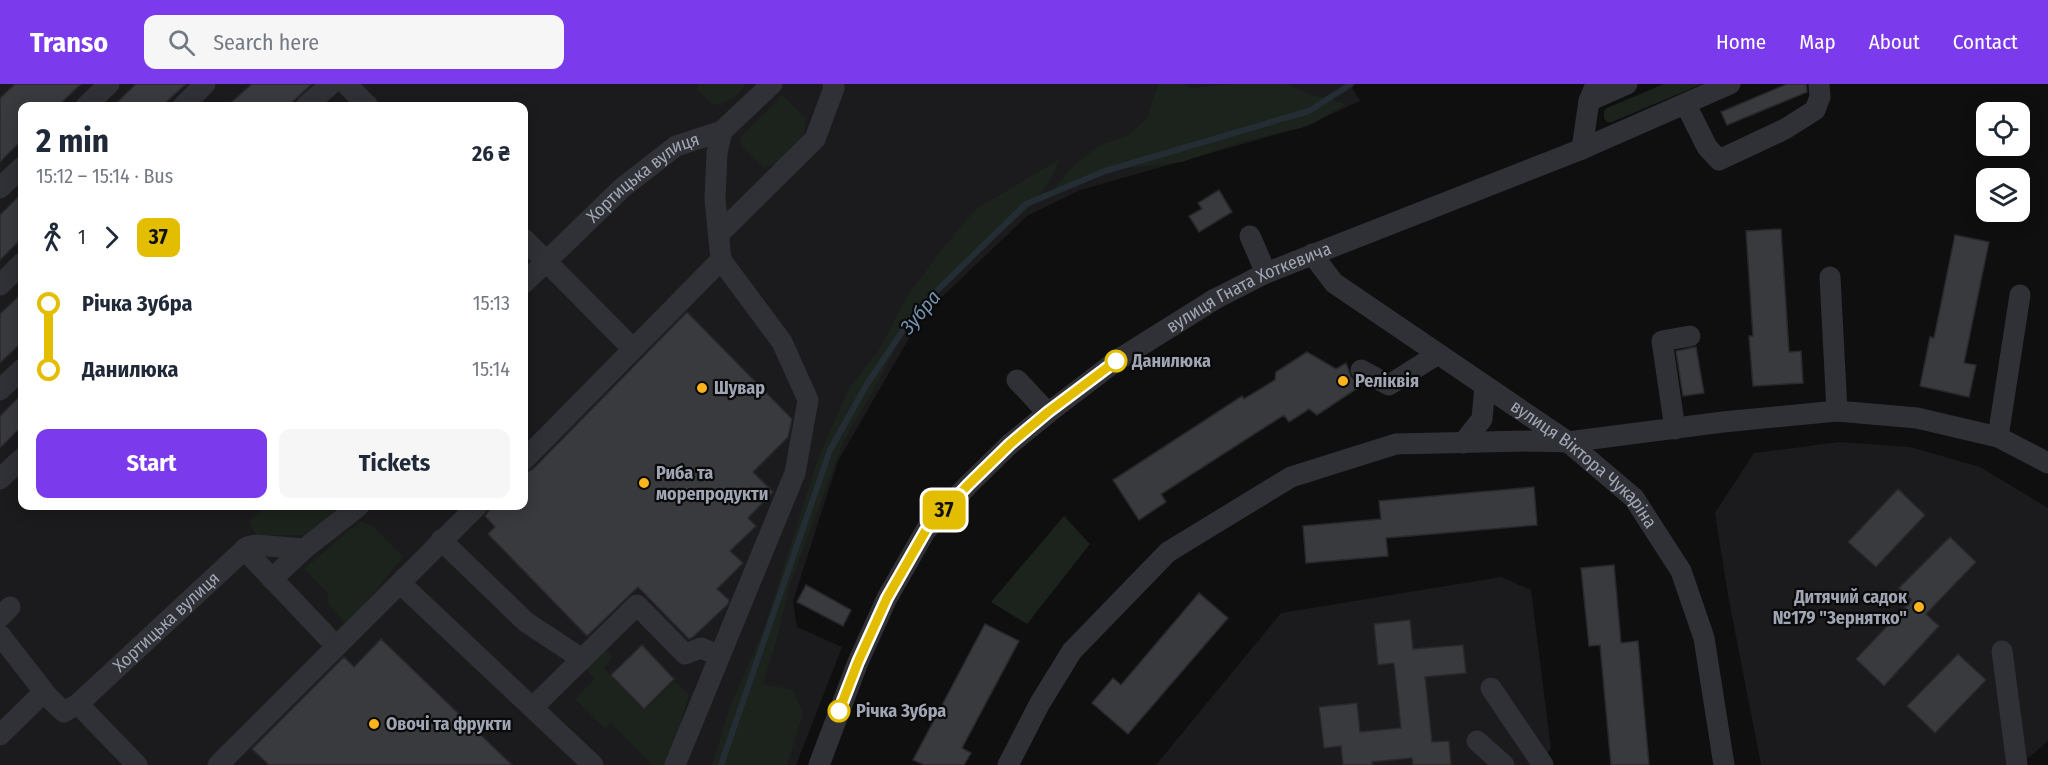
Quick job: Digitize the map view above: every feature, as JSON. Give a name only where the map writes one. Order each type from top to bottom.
[{"type":"street","points":[[90,102],[109,84]]},
{"type":"street","points":[[187,102],[205,84]]},
{"type":"street","points":[[311,102],[331,84]]},
{"type":"street","points":[[346,84],[364,102]]},
{"type":"street","name":"Хортицька вулиця","points":[[528,279],[622,188],[676,146],[722,131],[772,84]]},
{"type":"street","points":[[719,234],[815,139],[834,88],[833,84]]},
{"type":"street","points":[[1582,149],[1592,92],[1627,84]]},
{"type":"street","name":"вулиця Гната Хоткевича","points":[[819,765],[858,662],[887,598],[926,530],[1002,452],[1048,412],[1127,353],[1215,299],[1266,273],[1582,149],[1730,84]]},
{"type":"street","points":[[1686,105],[1707,147],[1719,160],[1785,129],[1815,110],[1820,97],[1819,84]]},
{"type":"street","points":[[675,765],[795,473],[808,400],[782,342],[721,260],[715,199],[717,153],[722,131]]},
{"type":"street","points":[[0,188],[18,171]]},
{"type":"street","points":[[1250,236],[1266,273]]},
{"type":"street","points":[[528,243],[633,349]]},
{"type":"street","name":"вулиця Віктора Чукаріна","points":[[1312,254],[1334,283],[1568,442],[1634,498],[1681,571],[1704,638],[1724,765]]},
{"type":"street","points":[[528,456],[721,260]]},
{"type":"street","points":[[0,285],[18,267]]},
{"type":"street","points":[[1830,277],[1837,411]]},
{"type":"street","points":[[1998,437],[2020,295]]},
{"type":"street","points":[[1675,429],[1662,341],[1690,336]]},
{"type":"street","points":[[1361,370],[1389,385],[1438,354]]},
{"type":"street","points":[[0,390],[18,373]]},
{"type":"street","points":[[1017,380],[1048,412]]},
{"type":"street","points":[[1463,443],[1482,419],[1485,386]]},
{"type":"street","points":[[1008,765],[1040,703],[1072,651],[1168,552],[1292,477],[1396,444],[1568,442],[1837,411],[1917,418],[1998,437],[2048,463]]},
{"type":"street","points":[[0,479],[18,462]]},
{"type":"street","points":[[272,579],[304,549],[354,510]]},
{"type":"street","points":[[218,765],[473,510]]},
{"type":"street","points":[[441,540],[526,622],[582,659]]},
{"type":"street","points":[[304,549],[256,545],[244,549],[336,646]]},
{"type":"street","name":"Хортицька вулиця","points":[[78,704],[244,549]]},
{"type":"street","points":[[400,583],[593,765]]},
{"type":"street","points":[[533,707],[637,604],[685,654],[701,648],[720,656]]},
{"type":"street","points":[[0,635],[44,692],[64,712],[78,704],[137,765]]},
{"type":"street","points":[[2002,651],[2017,765]]},
{"type":"street","points":[[1491,688],[1543,765]]},
{"type":"street","points":[[0,735],[44,692]]},
{"type":"street","points":[[1477,741],[1504,765]]},
{"type":"shaded area","name":"Шувар","points":[[0,84],[1350,84],[1360,101],[1303,127],[1080,190],[1027,216],[922,316],[838,461],[793,601],[797,627],[842,647],[796,765],[0,765]]},
{"type":"shaded area","points":[[700,84],[745,84],[732,98],[723,103],[713,104],[696,89]]},
{"type":"shaded area","points":[[1158,84],[1185,84],[1191,88],[1231,84],[1288,84],[1306,93],[1346,104],[1301,128],[1244,141],[1182,162],[1105,171],[1048,196],[1073,166],[1100,145],[1127,136],[1147,119]]},
{"type":"shaded area","points":[[1664,84],[1702,84],[1612,122],[1607,122],[1604,118],[1604,111],[1607,108]]},
{"type":"shaded area","points":[[782,95],[805,118],[804,136],[779,162],[764,168],[740,144],[742,136]]},
{"type":"shaded area","points":[[1060,159],[1048,184],[1030,207],[943,288],[898,343],[879,381],[843,442],[789,588],[763,684],[793,690],[803,714],[787,765],[712,765],[730,707],[764,629],[817,461],[849,388],[879,350],[906,298],[976,209]]},
{"type":"shaded area","points":[[1839,442],[1910,447],[1980,467],[2048,508],[2048,741],[2020,765],[1761,765],[1728,595],[1715,513],[1754,453]]},
{"type":"shaded area","points":[[261,510],[338,510],[304,535],[257,535],[249,524],[250,520]]},
{"type":"shaded area","points":[[1064,516],[1090,544],[1027,624],[991,602]]},
{"type":"shaded area","points":[[360,521],[373,526],[403,557],[347,625],[328,604],[328,594],[304,569]]},
{"type":"shaded area","points":[[1501,577],[1531,590],[1551,749],[1538,765],[1156,765],[1281,613]]},
{"type":"shaded area","points":[[604,648],[613,657],[604,669],[644,711],[675,681],[689,695],[668,765],[652,765],[611,723],[605,728],[575,699],[595,679],[584,667]]},
{"type":"building","points":[[15,84],[81,84],[62,102],[18,102],[18,144],[0,162],[0,98]]},
{"type":"building","points":[[136,84],[186,84],[166,102],[117,102]]},
{"type":"building","points":[[252,84],[312,84],[292,102],[232,102]]},
{"type":"building","points":[[1787,84],[1806,84],[1807,92],[1727,125],[1721,112]]},
{"type":"building","points":[[1219,190],[1232,212],[1199,232],[1189,216],[1202,209],[1198,203]]},
{"type":"building","points":[[18,197],[18,242],[0,260],[0,215]]},
{"type":"building","points":[[1781,229],[1789,352],[1801,351],[1803,383],[1753,386],[1749,336],[1753,336],[1746,231]]},
{"type":"building","points":[[1955,235],[1989,242],[1964,363],[1976,365],[1969,397],[1920,386],[1930,337],[1934,338]]},
{"type":"building","points":[[18,297],[18,346],[0,363],[0,314]]},
{"type":"building","name":"Риба та морепродукти","points":[[687,312],[792,419],[788,437],[753,472],[773,492],[748,518],[756,526],[730,551],[743,563],[717,589],[729,600],[728,604],[689,639],[638,587],[587,636],[488,534],[495,527],[485,516],[489,510],[528,510],[528,472]]},
{"type":"building","points":[[1696,347],[1704,393],[1683,396],[1676,351]]},
{"type":"building","points":[[1307,352],[1336,369],[1346,363],[1351,377],[1361,386],[1317,415],[1309,409],[1289,422],[1284,415],[1161,494],[1166,502],[1139,520],[1113,480],[1242,396],[1244,399],[1275,380],[1276,372]]},
{"type":"building","points":[[18,398],[18,430],[0,448],[0,416]]},
{"type":"building","points":[[1534,487],[1537,525],[1386,538],[1388,556],[1306,563],[1303,526],[1381,519],[1379,501]]},
{"type":"building","points":[[1898,489],[1925,515],[1876,567],[1848,542]]},
{"type":"building","points":[[1950,537],[1976,562],[1926,614],[1939,626],[1884,686],[1856,659],[1912,600],[1899,588]]},
{"type":"building","points":[[1614,565],[1621,643],[1638,641],[1649,765],[1611,765],[1600,645],[1589,646],[1581,568]]},
{"type":"building","points":[[806,585],[851,610],[843,626],[797,602]]},
{"type":"building","points":[[1199,593],[1228,618],[1128,734],[1092,703],[1113,678],[1121,685]]},
{"type":"building","points":[[1410,620],[1413,649],[1463,645],[1466,673],[1425,677],[1432,742],[1449,741],[1451,765],[1413,765],[1412,758],[1372,762],[1373,765],[1343,765],[1341,746],[1324,748],[1319,707],[1357,703],[1360,732],[1401,728],[1394,663],[1378,665],[1374,624]]},
{"type":"building","points":[[985,624],[1019,641],[962,748],[971,753],[964,765],[924,765],[913,760]]},
{"type":"building","name":"Овочі та фрукти","points":[[381,639],[512,765],[269,765],[252,749],[344,657],[354,667]]},
{"type":"building","points":[[642,645],[674,679],[644,709],[611,675]]},
{"type":"building","points":[[1958,654],[1986,680],[1935,733],[1907,706]]},
{"type":"waterway","name":"Зубра","points":[[721,765],[830,450],[867,384],[916,311],[1026,204],[1105,171],[1309,111],[1351,84]]},
{"type":"bus line","name":"37","points":[[839,711],[887,598],[926,530],[1010,444],[1116,361]]},
{"type":"place","name":"Данилюка","points":[[1116,361]]},
{"type":"place","name":"Реліквія","points":[[1343,381]]},
{"type":"place","name":"Шувар","points":[[702,388]]},
{"type":"place","name":"Риба та морепродукти","points":[[644,483]]},
{"type":"place","name":"Дитячий садок №179 \"Зернятко\"","points":[[1919,607]]},
{"type":"place","name":"Річка Зубра","points":[[839,711]]},
{"type":"place","name":"Овочі та фрукти","points":[[374,724]]}]
